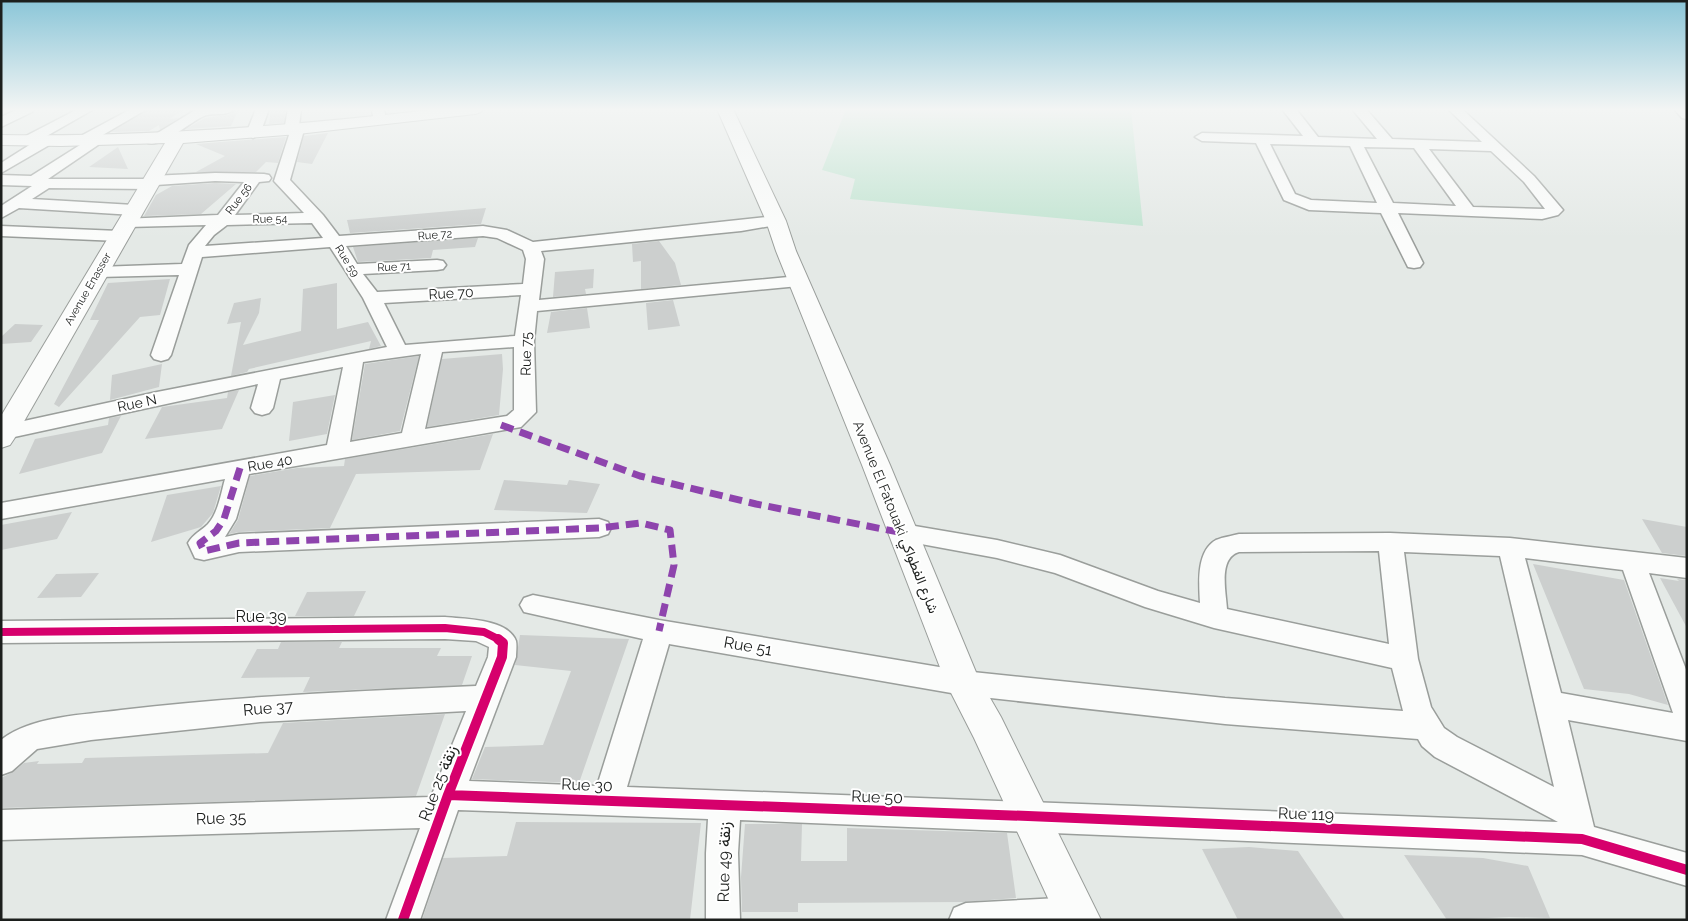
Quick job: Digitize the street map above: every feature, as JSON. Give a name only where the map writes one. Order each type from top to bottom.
[{"type":"street","points":[[1,169],[28,152]]},
{"type":"street","points":[[37,182],[74,152]]},
{"type":"street","name":"Avenue Enasser","points":[[3,435],[168,152]]},
{"type":"street","points":[[1,180],[37,182],[150,182],[215,177],[282,181],[289,152]]},
{"type":"street","name":"Avenue El Fatouaki شارع الفطواكي","points":[[745,152],[776,221],[963,683],[988,728],[1028,816],[1078,917]]},
{"type":"street","points":[[1267,152],[1289,197],[1309,205],[1542,214],[1555,210],[1529,179],[1501,152]]},
{"type":"street","points":[[1360,152],[1414,263]]},
{"type":"street","points":[[1424,152],[1468,211]]},
{"type":"street","name":"Rue 56","points":[[191,260],[200,241],[223,220],[255,178]]},
{"type":"street","name":"Rue 59","points":[[282,181],[317,218],[335,242],[351,269],[372,298],[398,350]]},
{"type":"street","points":[[1,213],[43,185],[37,182]]},
{"type":"street","points":[[18,203],[84,208],[127,223]]},
{"type":"street","points":[[45,234],[84,208]]},
{"type":"street","name":"Rue 54","points":[[127,223],[317,218]]},
{"type":"street","points":[[531,247],[776,221]]},
{"type":"street","points":[[1,231],[45,234],[127,223]]},
{"type":"street","name":"Rue 72","points":[[98,272],[335,242],[494,231],[531,247]]},
{"type":"street","name":"Rue 75","points":[[526,402],[524,341],[535,259],[531,247]]},
{"type":"street","points":[[161,355],[191,260]]},
{"type":"street","name":"Rue 71","points":[[351,269],[437,265]]},
{"type":"street","name":"Rue 70","points":[[372,298],[530,298],[655,293],[799,281]]},
{"type":"street","name":"Rue N","points":[[3,435],[156,398],[398,350],[524,341]]},
{"type":"street","points":[[412,438],[433,347]]},
{"type":"street","points":[[337,451],[354,359]]},
{"type":"street","points":[[262,408],[270,376]]},
{"type":"street","name":"Rue 40","points":[[1,512],[240,468],[513,422],[525,412],[526,402]]},
{"type":"street","points":[[240,468],[224,520],[216,531],[200,543],[204,551],[239,543],[599,528]]},
{"type":"street","points":[[903,533],[997,549],[1060,565],[1154,600],[1214,617],[1404,659]]},
{"type":"street","points":[[1214,617],[1212,573],[1216,554],[1224,547],[1239,544],[1390,542],[1510,547],[1687,568]]},
{"type":"street","points":[[1390,542],[1404,659],[1417,710],[1424,726],[1433,737],[1446,747],[1579,827],[1687,870]]},
{"type":"street","points":[[1510,547],[1579,827]]},
{"type":"street","points":[[1632,561],[1687,711]]},
{"type":"street","name":"Rue 51","points":[[533,605],[659,631],[963,683],[1225,710],[1424,726]]},
{"type":"street","name":"Rue 39","points":[[1,632],[445,628],[474,631],[496,636],[503,643],[502,657]]},
{"type":"street","points":[[608,799],[659,631]]},
{"type":"street","name":"Rue 25 زنقة","points":[[403,920],[445,804],[502,657]]},
{"type":"street","name":"Rue 37","points":[[1,761],[26,739],[50,733],[193,715],[292,706],[486,698]]},
{"type":"street","points":[[1550,704],[1687,728]]},
{"type":"street","name":"Rue 30","points":[[445,804],[608,799],[725,805]]},
{"type":"street","name":"Rue 35","points":[[1,825],[445,804]]},
{"type":"street","name":"Rue 50","points":[[725,805],[1028,816]]},
{"type":"street","name":"Rue 49 زنقة","points":[[723,920],[722,854],[725,805]]},
{"type":"street","name":"Rue 119","points":[[1028,816],[1579,827]]},
{"type":"street","points":[[966,920],[1078,917]]},
{"type":"green space","points":[[829,152],[1135,152],[1143,226],[850,199],[855,179],[822,170]]},
{"type":"building","points":[[111,152],[120,152],[128,169],[89,167]]},
{"type":"building","points":[[215,152],[281,152],[278,163],[266,162],[256,172],[196,172],[225,156]]},
{"type":"building","points":[[300,152],[318,152],[312,164],[297,162]]},
{"type":"building","points":[[215,183],[236,184],[201,214],[144,216],[156,195],[172,186]]},
{"type":"building","points":[[486,208],[481,224],[350,233],[347,220]]},
{"type":"building","points":[[478,238],[475,247],[433,250],[431,258],[358,262],[353,247]]},
{"type":"building","points":[[659,241],[675,263],[681,285],[641,289],[641,261],[633,262],[632,244]]},
{"type":"building","points":[[594,269],[593,288],[585,289],[586,294],[553,297],[555,272]]},
{"type":"building","points":[[170,279],[160,315],[140,317],[59,407],[54,404],[99,320],[90,320],[108,283]]},
{"type":"building","points":[[337,283],[337,329],[368,322],[381,346],[369,349],[371,341],[249,369],[247,372],[231,376],[241,322],[227,324],[234,303],[261,298],[259,313],[243,345],[301,331],[303,289]]},
{"type":"building","points":[[673,300],[680,326],[648,330],[646,303]]},
{"type":"building","points":[[587,308],[590,328],[547,333],[551,312]]},
{"type":"building","points":[[15,324],[43,325],[31,342],[1,344],[1,337]]},
{"type":"building","points":[[502,354],[503,369],[499,415],[427,427],[442,359]]},
{"type":"building","points":[[419,356],[400,431],[352,440],[365,364]]},
{"type":"building","points":[[162,364],[159,387],[110,400],[112,375]]},
{"type":"building","points":[[239,390],[222,429],[145,439],[162,407],[227,398],[228,392]]},
{"type":"building","points":[[335,395],[327,434],[289,441],[293,402]]},
{"type":"building","points":[[121,416],[102,453],[19,474],[35,439],[108,425],[109,418]]},
{"type":"building","points":[[493,434],[480,470],[356,474],[330,528],[229,534],[238,520],[250,476],[297,468],[344,466],[345,459]]},
{"type":"building","points":[[504,480],[567,485],[569,480],[600,484],[587,513],[494,510]]},
{"type":"building","points":[[221,486],[213,513],[201,527],[151,542],[167,495]]},
{"type":"building","points":[[72,512],[57,539],[1,550],[1,525]]},
{"type":"building","points":[[1642,519],[1687,527],[1687,556],[1662,553]]},
{"type":"building","points":[[1533,564],[1624,580],[1668,705],[1629,694],[1584,689]]},
{"type":"building","points":[[99,573],[81,597],[37,598],[56,574]]},
{"type":"building","points":[[1660,578],[1679,581],[1677,579],[1687,580],[1687,628]]},
{"type":"building","points":[[366,591],[354,616],[295,616],[307,592]]},
{"type":"building","points":[[520,635],[629,639],[579,783],[472,779],[485,747],[543,745],[571,671],[515,665]]},
{"type":"building","points":[[281,642],[342,642],[339,648],[441,648],[437,656],[472,656],[462,685],[303,692],[310,677],[241,678],[257,649],[278,649]]},
{"type":"building","points":[[445,714],[416,796],[1,808],[1,778],[13,772],[24,763],[39,761],[37,764],[82,763],[85,758],[268,753],[283,723]]},
{"type":"building","points":[[516,822],[701,823],[690,920],[422,920],[443,858],[507,856]]},
{"type":"building","points":[[745,824],[802,824],[801,861],[847,861],[847,828],[1007,833],[1016,898],[963,902],[798,903],[798,912],[742,912],[741,877]]},
{"type":"building","points":[[1249,847],[1298,851],[1345,920],[1238,920],[1202,849]]},
{"type":"building","points":[[1404,855],[1483,858],[1528,866],[1550,918],[1509,917],[1447,920]]},
{"type":"marked path","points":[[501,425],[640,476],[756,504],[903,533]]},
{"type":"marked path","points":[[240,468],[224,519],[216,531],[200,543],[204,551],[239,543],[599,528],[641,523],[670,530],[674,565],[659,631]]},
{"type":"cycle path","points":[[1,632],[445,628],[484,632],[498,638],[503,643],[502,657],[448,795],[403,920]]},
{"type":"cycle path","points":[[448,795],[1028,816],[1582,839],[1687,870]]}]
